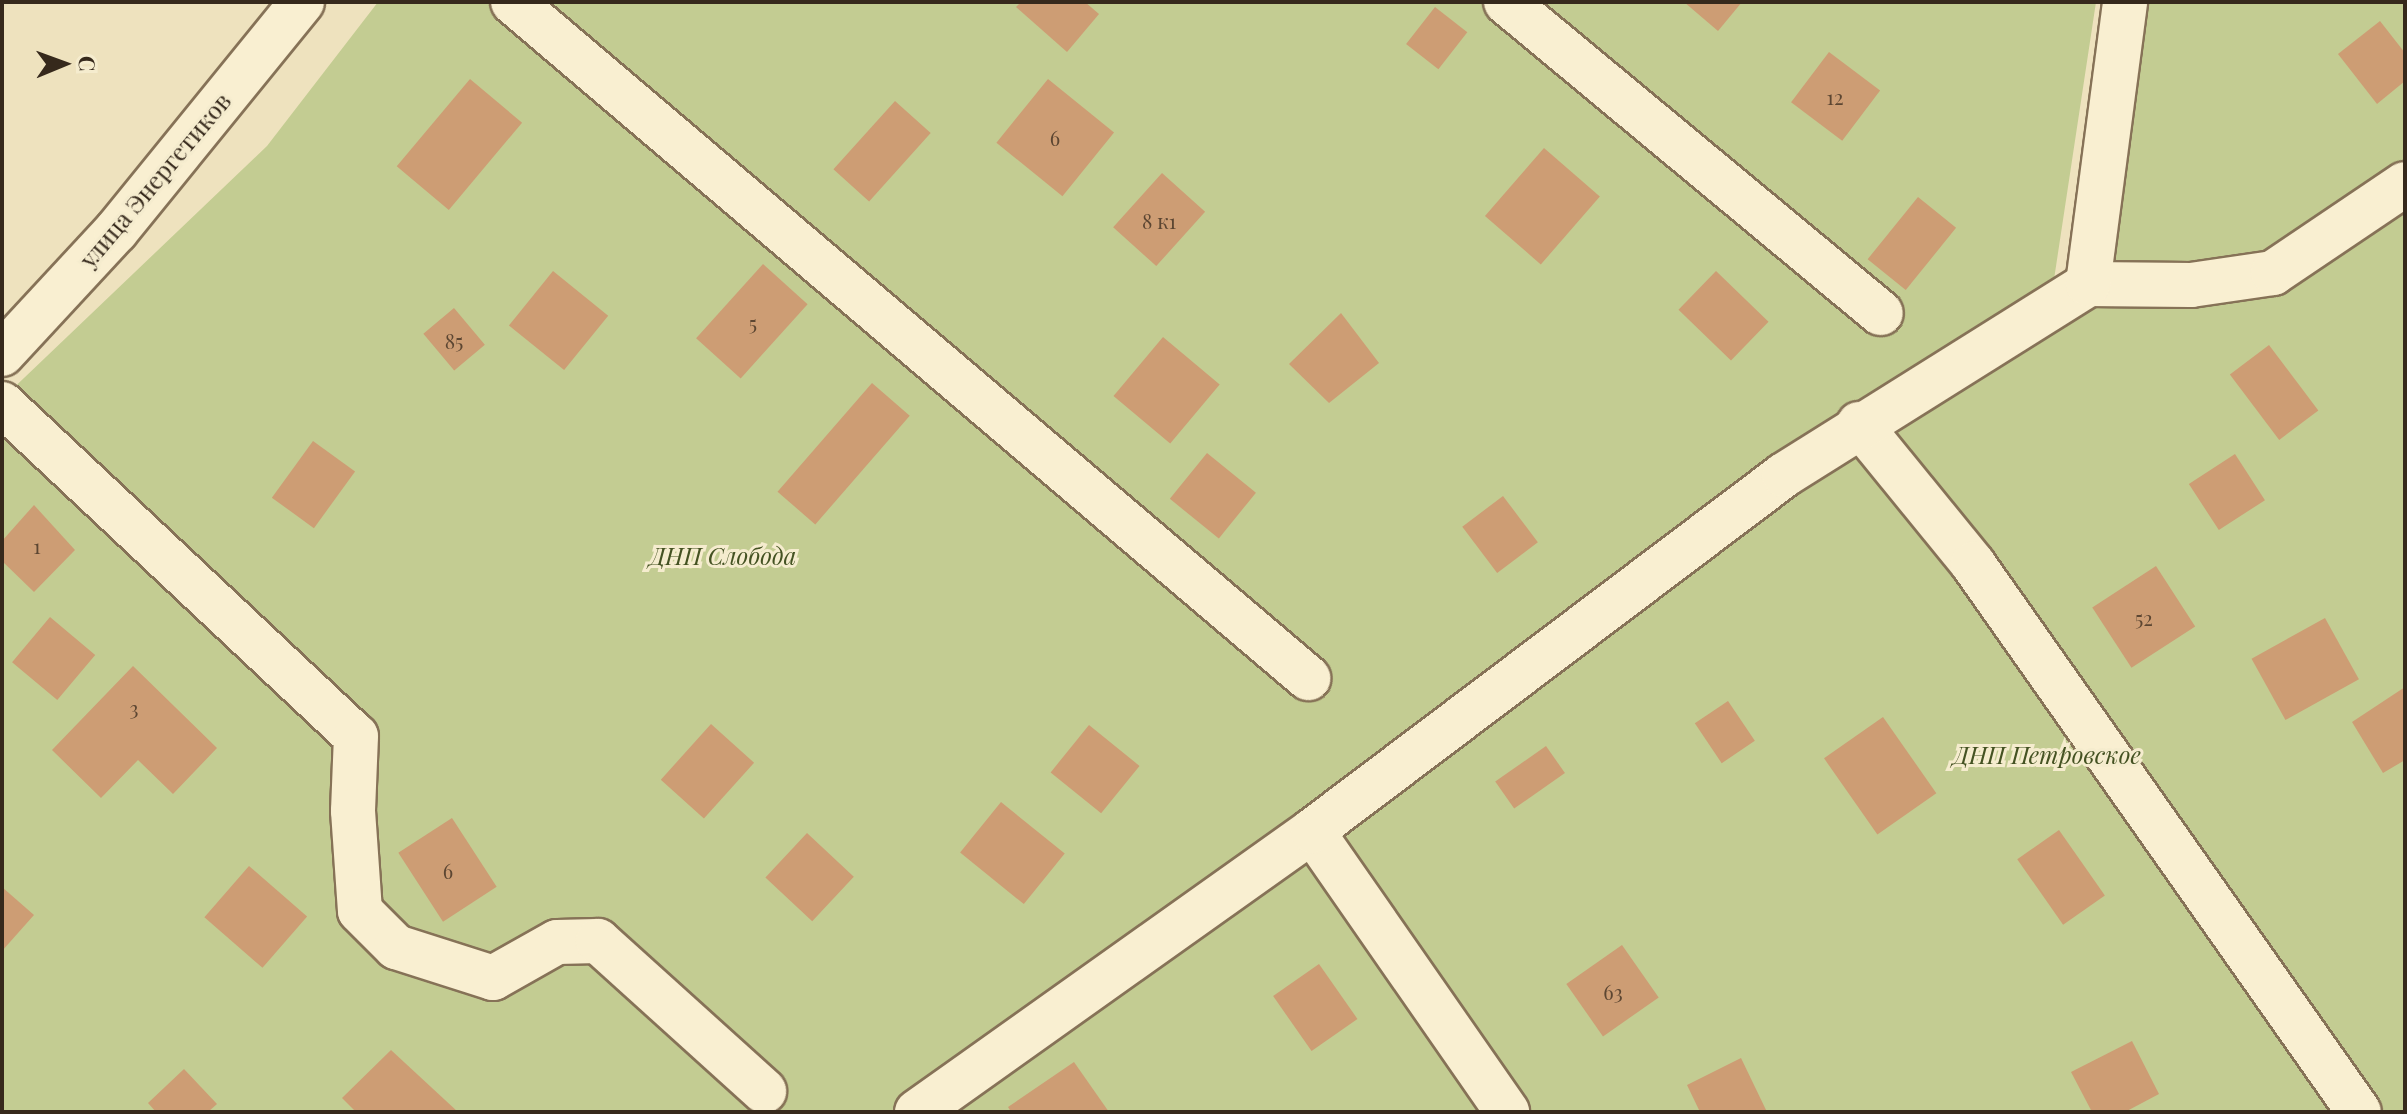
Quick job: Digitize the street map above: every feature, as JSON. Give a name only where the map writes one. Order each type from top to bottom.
[{"type":"street","name":"улица Энергетиков","points":[[2,354],[116,231],[302,2]]},
{"type":"street","points":[[513,2],[1308,678]]},
{"type":"street","points":[[1506,2],[1881,313]]},
{"type":"street","points":[[2088,284],[2125,2]]},
{"type":"street","points":[[917,1112],[1312,831],[1784,475],[1859,424],[2088,284],[2191,285],[2273,273],[2405,184]]},
{"type":"street","points":[[2,404],[356,736],[353,811],[360,911],[396,947],[493,978],[557,942],[598,941],[764,1091]]},
{"type":"street","points":[[1859,424],[1973,564],[2359,1112]]},
{"type":"street","points":[[1312,831],[1507,1112]]},
{"type":"green space","name":"ДНП Слобода","points":[[378,2],[2096,2],[2053,286],[898,1112],[2,1112],[2,399],[267,146]]},
{"type":"green space","name":"ДНП Петровское","points":[[2113,2],[2405,2],[2405,1112],[937,1112],[2067,299]]},
{"type":"building","points":[[1021,2],[1085,2],[1099,14],[1067,52],[1016,7]]},
{"type":"building","points":[[1684,2],[1742,2],[1718,31]]},
{"type":"building","points":[[1435,7],[1467,32],[1438,69],[1406,44]]},
{"type":"building","points":[[2380,21],[2405,53],[2405,81],[2377,104],[2338,54]]},
{"type":"building","points":[[1829,52],[1880,91],[1842,141],[1791,102]]},
{"type":"building","points":[[470,79],[522,123],[449,210],[397,166]]},
{"type":"building","points":[[1048,79],[1114,132],[1062,196],[996,143]]},
{"type":"building","points":[[895,101],[931,133],[869,201],[833,169]]},
{"type":"building","points":[[1544,148],[1600,197],[1541,264],[1485,216]]},
{"type":"building","points":[[1162,173],[1205,212],[1156,266],[1113,227]]},
{"type":"building","points":[[1918,197],[1956,228],[1906,290],[1868,259]]},
{"type":"building","points":[[763,264],[808,304],[741,378],[696,338]]},
{"type":"building","points":[[553,271],[608,316],[564,370],[509,325]]},
{"type":"building","points":[[1716,271],[1769,322],[1731,361],[1678,310]]},
{"type":"building","points":[[454,308],[485,345],[454,370],[423,334]]},
{"type":"building","points":[[1341,313],[1379,363],[1329,403],[1289,364]]},
{"type":"building","points":[[1163,337],[1220,385],[1170,444],[1114,396]]},
{"type":"building","points":[[2269,345],[2318,410],[2279,440],[2230,374]]},
{"type":"building","points":[[872,383],[910,416],[815,524],[778,492]]},
{"type":"building","points":[[313,441],[355,472],[314,528],[272,498]]},
{"type":"building","points":[[1207,453],[1256,493],[1219,538],[1170,499]]},
{"type":"building","points":[[2235,454],[2265,500],[2219,530],[2189,484]]},
{"type":"building","points":[[1503,496],[1538,542],[1497,573],[1462,527]]},
{"type":"building","points":[[34,505],[75,550],[34,592],[2,561],[2,541]]},
{"type":"building","points":[[2156,566],[2195,626],[2131,668],[2092,607]]},
{"type":"building","points":[[50,617],[95,655],[57,700],[12,662]]},
{"type":"building","points":[[2325,618],[2359,679],[2285,720],[2252,659]]},
{"type":"building","points":[[133,666],[217,748],[173,794],[138,760],[101,798],[52,750]]},
{"type":"building","points":[[2405,687],[2405,760],[2383,773],[2352,722]]},
{"type":"building","points":[[1728,701],[1755,741],[1722,763],[1695,723]]},
{"type":"building","points":[[1883,717],[1936,793],[1877,834],[1824,758]]},
{"type":"building","points":[[711,724],[754,763],[704,819],[661,780]]},
{"type":"building","points":[[1089,725],[1140,766],[1101,813],[1051,772]]},
{"type":"building","points":[[1546,746],[1565,773],[1514,809],[1495,782]]},
{"type":"building","points":[[1001,802],[1065,854],[1024,904],[960,853]]},
{"type":"building","points":[[452,818],[497,887],[443,922],[398,853]]},
{"type":"building","points":[[2059,830],[2105,896],[2063,925],[2017,859]]},
{"type":"building","points":[[807,833],[854,877],[812,921],[765,878]]},
{"type":"building","points":[[249,866],[307,917],[263,968],[204,917]]},
{"type":"building","points":[[2,887],[34,915],[2,951]]},
{"type":"building","points":[[1622,945],[1659,997],[1603,1036],[1566,984]]},
{"type":"building","points":[[1319,964],[1357,1019],[1312,1051],[1273,996]]},
{"type":"building","points":[[2132,1041],[2159,1094],[2125,1112],[2092,1112],[2071,1072]]},
{"type":"building","points":[[391,1050],[458,1112],[356,1112],[342,1098]]},
{"type":"building","points":[[1741,1058],[1767,1112],[1700,1112],[1687,1085]]},
{"type":"building","points":[[1074,1062],[1109,1112],[1011,1112],[1008,1107]]},
{"type":"building","points":[[184,1069],[217,1104],[208,1112],[156,1112],[148,1103]]}]
